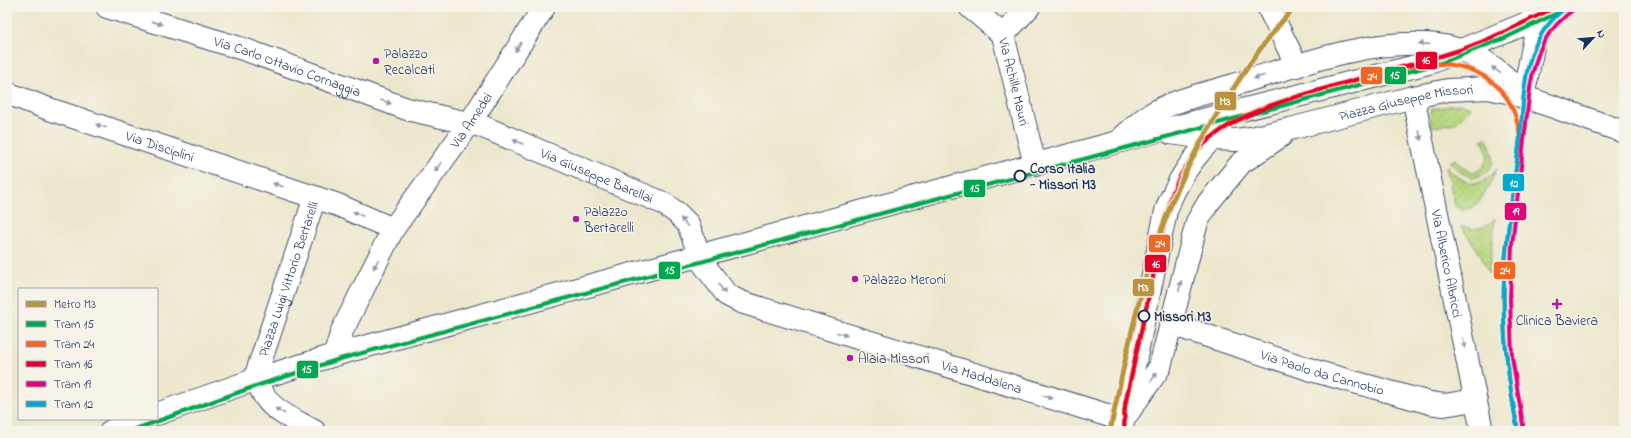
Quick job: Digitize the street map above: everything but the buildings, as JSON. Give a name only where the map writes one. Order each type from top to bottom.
[{"type":"street","name":"Via Carlo Ottavio Cornaggia","points":[[107,7],[246,50],[407,109],[469,124]]},
{"type":"street","name":"Via Amedei","points":[[393,230],[469,124],[544,7]]},
{"type":"street","points":[[970,7],[1003,35]]},
{"type":"street","name":"Via Achille Mauri","points":[[1029,7],[1003,35],[1035,165]]},
{"type":"street","points":[[1268,7],[1297,66]]},
{"type":"street","name":"Piazza Giuseppe Missori","points":[[701,257],[1154,132],[1432,62],[1462,51],[1550,12]]},
{"type":"street","name":"Piazza Giuseppe Missori","points":[[1154,132],[1181,133],[1212,139],[1236,140],[1290,129],[1413,97],[1448,90],[1488,88],[1524,97],[1538,22],[1550,12]]},
{"type":"street","points":[[1116,143],[1149,115],[1180,101],[1297,66],[1372,47],[1410,43],[1438,45],[1462,51],[1498,70],[1524,97],[1624,132]]},
{"type":"street","name":"Via Disciplini","points":[[7,93],[46,108],[315,197]]},
{"type":"street","name":"Via Alberico Albricci","points":[[1413,97],[1482,431]]},
{"type":"street","name":"Piazza Giuseppe Missori","points":[[1122,426],[1166,211],[1171,196],[1178,181],[1192,159],[1212,139],[1227,125],[1270,103]]},
{"type":"street","name":"Via Giuseppe Barellai","points":[[469,124],[481,126],[663,203],[688,224],[701,257]]},
{"type":"street","name":"Piazza Giuseppe Missori","points":[[1122,426],[1160,367],[1197,222],[1208,203],[1241,163],[1290,129]]},
{"type":"street","name":"Piazza Luigi Vittorio Bertarelli","points":[[393,230],[338,205],[315,197],[263,350],[257,372],[257,378],[338,354],[701,257]]},
{"type":"street","points":[[338,354],[337,347],[342,331],[393,230]]},
{"type":"street","name":"Via Maddalena","points":[[701,257],[702,262],[727,295],[741,302],[1122,426]]},
{"type":"street","name":"Via Paolo da Cannobio","points":[[1171,324],[1318,372],[1430,404],[1444,405],[1475,400]]},
{"type":"street","points":[[158,414],[257,378],[261,391],[271,406],[314,431]]},
{"type":"street","points":[[111,431],[141,420]]},
{"type":"green space","points":[[1461,104],[1471,107],[1456,123],[1432,127],[1430,115],[1432,109]]},
{"type":"green space","points":[[1486,138],[1492,151],[1493,162],[1491,168],[1481,176],[1473,178],[1460,172],[1450,162],[1455,159],[1464,168],[1469,171],[1476,172],[1484,165],[1487,158],[1482,140]]},
{"type":"green space","points":[[1446,166],[1465,181],[1472,183],[1478,183],[1485,180],[1491,176],[1497,168],[1482,198],[1470,208],[1463,209],[1455,206]]},
{"type":"green space","points":[[1495,218],[1489,274],[1482,257],[1461,226],[1475,229],[1487,225]]},
{"type":"metro line","name":"M3","points":[[1110,431],[1140,298],[1165,220],[1179,186],[1204,136],[1233,89],[1270,36],[1295,7]]},
{"type":"tram line","name":"16","points":[[1124,431],[1125,404],[1170,200],[1181,174],[1204,144],[1225,128],[1254,112],[1285,100],[1464,49],[1556,7]]},
{"type":"tram line","name":"12","points":[[1518,431],[1511,393],[1504,318],[1504,280],[1508,229],[1528,69],[1540,36],[1551,21],[1567,7]]},
{"type":"tram line","name":"15","points":[[130,431],[259,385],[340,359],[1441,63],[1505,38],[1570,7]]},
{"type":"tram line","name":"19","points":[[1524,431],[1512,356],[1510,299],[1512,245],[1530,88],[1535,63],[1544,42],[1557,24],[1577,7]]},
{"type":"tram line","name":"24","points":[[1125,431],[1124,412],[1166,214],[1181,176],[1191,158],[1205,143],[1220,131],[1253,112],[1270,105],[1380,73],[1418,65],[1437,64],[1456,66],[1474,71],[1491,81],[1503,93],[1512,107],[1519,131],[1520,139],[1506,245],[1504,280],[1506,356],[1518,431]]},
{"type":"place","name":"Palazzo Recalcati","points":[[376,61]]},
{"type":"place","name":"Corso Italia - Missori M3","points":[[1020,176]]},
{"type":"place","name":"Palazzo Bertarelli","points":[[576,219]]},
{"type":"place","name":"Palazzo Meroni","points":[[855,279]]},
{"type":"place","name":"Clinica Baviera","points":[[1557,304]]},
{"type":"place","name":"Missori M3","points":[[1144,316]]},
{"type":"place","name":"Alaia Missori","points":[[850,358]]}]
